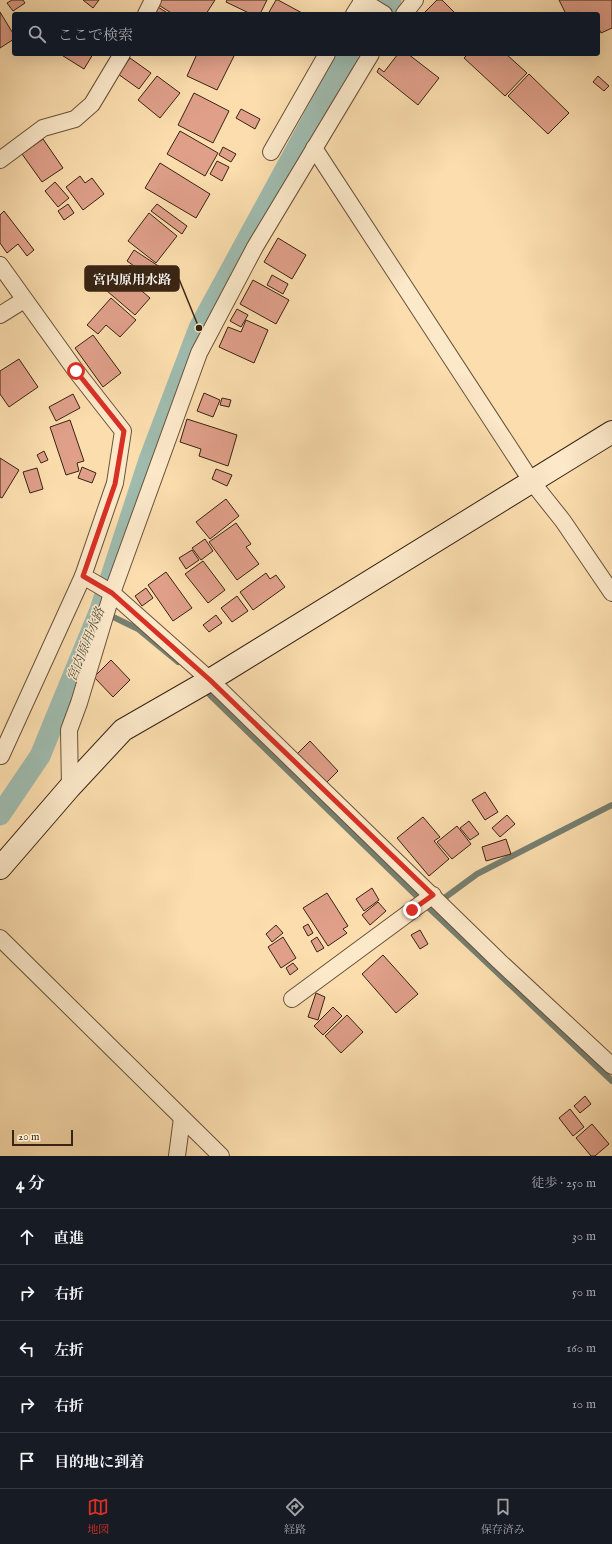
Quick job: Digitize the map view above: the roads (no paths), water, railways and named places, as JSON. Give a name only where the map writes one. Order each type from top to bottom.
[{"type":"street","points":[[147,12],[153,0]]},
{"type":"street","points":[[406,12],[416,0]]},
{"type":"street","points":[[361,3],[380,12]]},
{"type":"street","points":[[0,160],[43,128],[75,120],[92,104],[121,56]]},
{"type":"street","points":[[272,152],[326,56]]},
{"type":"street","points":[[70,787],[69,730],[79,703],[111,596],[199,353],[255,247],[370,56]]},
{"type":"street","points":[[314,148],[532,482],[563,521],[612,593]]},
{"type":"street","points":[[0,265],[76,371],[124,431],[115,484],[84,576],[0,757]]},
{"type":"street","points":[[0,315],[24,300]]},
{"type":"street","points":[[0,868],[70,787],[123,730],[210,680],[612,432]]},
{"type":"street","points":[[84,576],[111,596],[210,680],[499,961],[612,1066]]},
{"type":"street","points":[[292,999],[433,896]]},
{"type":"street","points":[[0,938],[221,1156]]},
{"type":"street","points":[[178,1156],[182,1118]]},
{"type":"waterway","name":"宮内原用水路","points":[[384,12],[391,0]]},
{"type":"waterway","name":"宮内原用水路","points":[[0,815],[40,756],[100,610],[149,460],[199,328],[347,56]]},
{"type":"waterway","points":[[107,614],[138,629],[178,662]]},
{"type":"waterway","points":[[210,695],[430,909],[612,1081]]},
{"type":"waterway","points":[[439,902],[477,874],[612,805]]},
{"type":"place","name":"宮内原用水路","points":[[199,328]]}]
